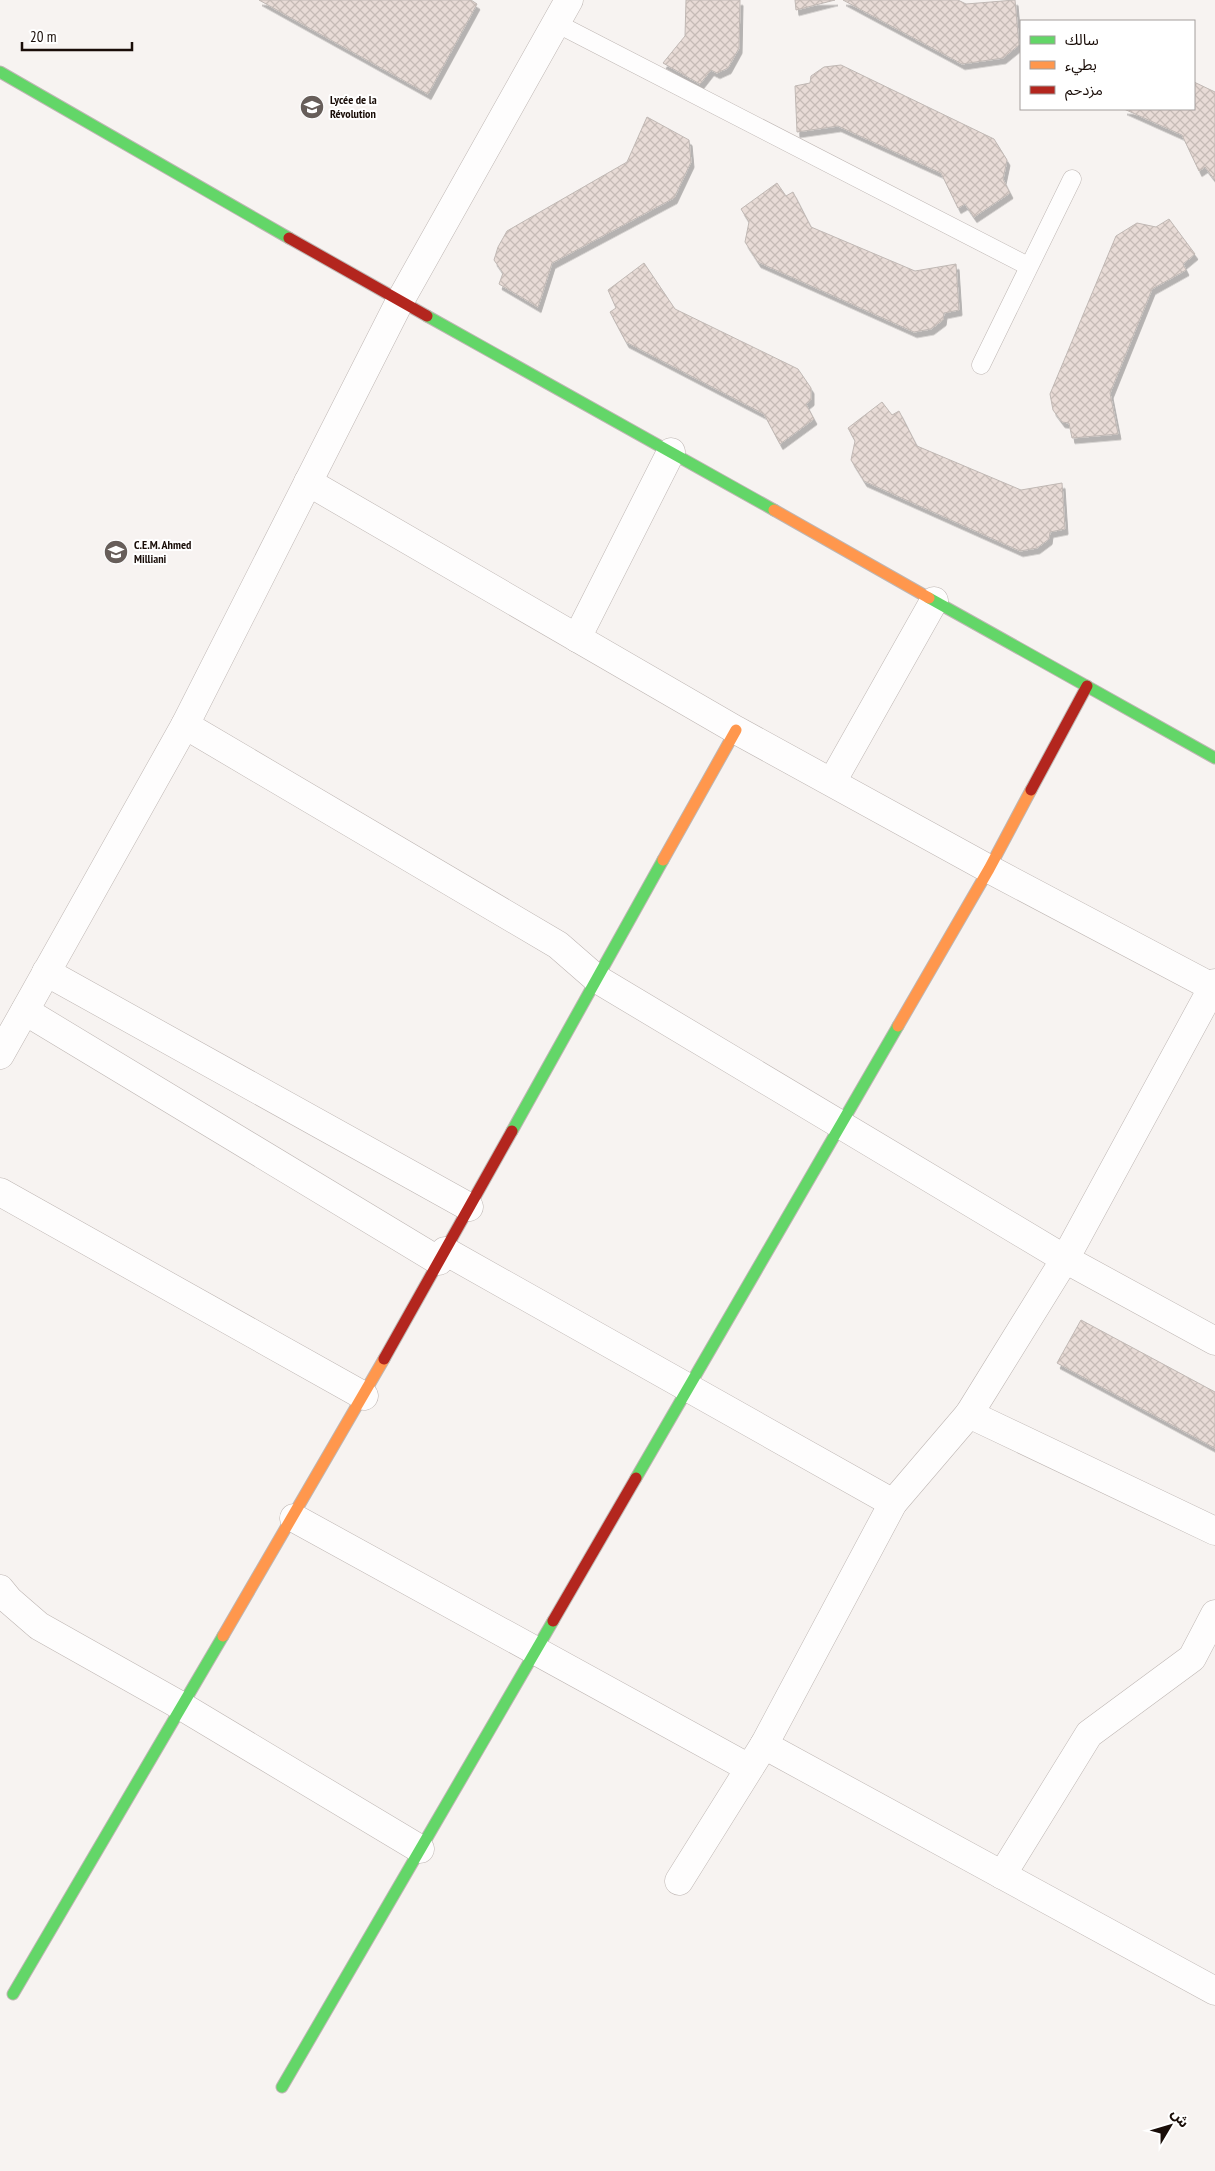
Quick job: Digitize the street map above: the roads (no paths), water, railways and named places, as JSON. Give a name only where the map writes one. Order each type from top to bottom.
[{"type":"street","points":[[0,1055],[184,725],[400,301],[563,11]]},
{"type":"street","points":[[0,72],[400,301],[1215,758]]},
{"type":"street","points":[[577,638],[671,452]]},
{"type":"street","points":[[308,482],[736,730],[989,869],[1214,985],[1065,1259],[969,1414],[893,1503],[764,1745],[679,1881]]},
{"type":"street","points":[[832,782],[934,600]]},
{"type":"street","points":[[282,2087],[989,869],[1087,686]]},
{"type":"street","points":[[184,725],[558,945],[597,979],[840,1125],[1065,1259],[1215,1341]]},
{"type":"street","points":[[13,1994],[364,1396],[736,730]]},
{"type":"street","points":[[46,972],[470,1207]]},
{"type":"street","points":[[25,1011],[442,1256],[688,1387],[893,1503]]},
{"type":"street","points":[[0,1192],[364,1396]]},
{"type":"street","points":[[969,1414],[1215,1531]]},
{"type":"street","points":[[294,1518],[749,1768]]},
{"type":"street","points":[[0,1589],[9,1600],[39,1626],[183,1707],[420,1849]]},
{"type":"street","points":[[1002,1875],[1089,1734],[1192,1658],[1215,1614]]},
{"type":"street","points":[[764,1745],[1215,1992]]},
{"type":"lane","points":[[563,11],[1028,266]]},
{"type":"lane","points":[[981,365],[1072,179]]},
{"type":"place","name":"Lycée de la Révolution","points":[[312,107]]},
{"type":"place","name":"C.E.M. Ahmed Milliani","points":[[116,552]]}]
